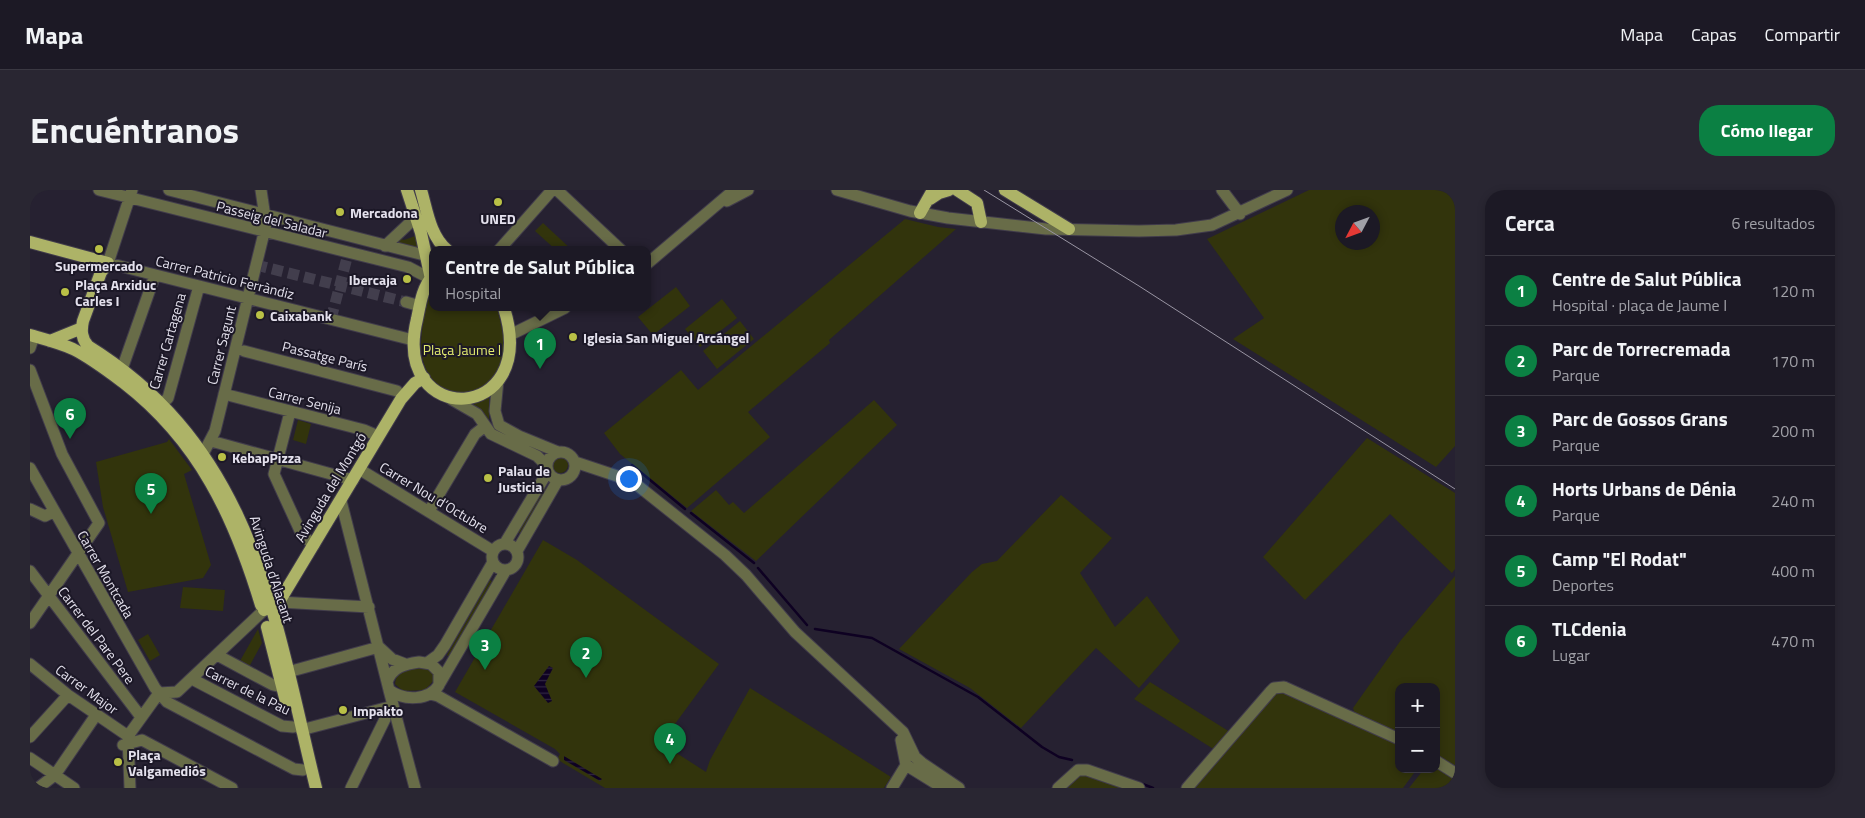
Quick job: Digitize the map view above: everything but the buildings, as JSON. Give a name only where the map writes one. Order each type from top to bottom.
[{"type":"main road","points":[[407,190],[429,257],[429,274]]},
{"type":"main road","points":[[421,190],[433,229],[439,242],[444,246]]},
{"type":"main road","points":[[920,213],[931,194],[950,190]]},
{"type":"main road","points":[[957,190],[977,203],[982,222]]},
{"type":"main road","points":[[1005,190],[1069,229]]},
{"type":"main road","name":"Carrer Patricio Ferràndiz","points":[[30,242],[108,263]]},
{"type":"main road","points":[[32,340],[50,341],[82,328],[101,272],[108,263]]},
{"type":"main road","points":[[429,282],[426,285],[420,306],[414,340],[416,358],[424,378],[436,392],[451,399],[461,400],[477,396],[498,380],[508,362],[510,334],[505,311]]},
{"type":"main road","name":"Avinguda d'Alacant","points":[[82,328],[82,336],[88,346],[122,369],[162,404],[200,456],[220,496],[271,606],[288,672],[307,788]]},
{"type":"main road","name":"Avinguda d'Alacant","points":[[50,341],[85,356],[134,391],[200,456]]},
{"type":"main road","name":"Avinguda del Montgó","points":[[271,606],[314,545],[403,396],[415,383],[424,378]]},
{"type":"main road","name":"Avinguda d'Alacant","points":[[271,606],[282,687],[316,788]]},
{"type":"street","name":"Passeig del Saladar","points":[[99,190],[131,194],[264,233],[408,267],[429,277]]},
{"type":"street","name":"Passeig del Saladar","points":[[169,190],[265,213],[429,257]]},
{"type":"street","points":[[503,246],[552,190]]},
{"type":"street","points":[[557,190],[617,246]]},
{"type":"street","points":[[651,261],[734,190]]},
{"type":"street","points":[[717,206],[748,190]]},
{"type":"street","points":[[837,190],[920,213],[982,222],[1069,229],[1189,229],[1212,225],[1240,214],[1287,190]]},
{"type":"street","points":[[1222,190],[1240,214]]},
{"type":"street","name":"Carrer Sagunt","points":[[200,456],[211,441],[264,233],[265,213],[258,191]]},
{"type":"street","points":[[108,263],[131,194]]},
{"type":"street","points":[[385,246],[416,217]]},
{"type":"street","points":[[408,267],[413,264],[414,258],[409,252]]},
{"type":"street","name":"Carrer Patricio Ferràndiz","points":[[108,263],[414,340]]},
{"type":"street","points":[[122,369],[155,275]]},
{"type":"street","name":"Carrer Cartagena","points":[[162,404],[168,398],[198,286]]},
{"type":"street","points":[[406,302],[420,306]]},
{"type":"street","points":[[510,334],[559,311]]},
{"type":"street","name":"Passatge París","points":[[244,351],[397,391]]},
{"type":"street","points":[[30,370],[65,460],[98,521],[97,527],[30,623]]},
{"type":"street","points":[[498,380],[495,411],[499,425],[558,452],[568,453],[575,462],[632,481],[710,542],[746,575],[795,632],[904,732],[915,757],[922,764],[959,788]]},
{"type":"street","name":"Carrer Senija","points":[[224,394],[364,430],[378,436]]},
{"type":"street","points":[[451,399],[472,410],[484,427],[497,438],[538,456],[558,480]]},
{"type":"street","points":[[290,412],[274,474],[302,535],[314,545]]},
{"type":"street","points":[[429,511],[476,434],[484,427]]},
{"type":"street","name":"Carrer Nou d’Octubre","points":[[211,441],[278,460],[356,475],[429,511],[493,557]]},
{"type":"street","points":[[505,543],[547,468],[550,457],[558,452]]},
{"type":"street","points":[[517,551],[558,480],[570,477],[575,470],[575,462]]},
{"type":"street","name":"Carrer Montcada","points":[[30,468],[53,512],[159,692],[170,704],[294,769],[303,770]]},
{"type":"street","points":[[341,500],[388,686],[388,707],[384,719],[352,788]]},
{"type":"street","points":[[30,509],[46,516],[53,512]]},
{"type":"street","points":[[379,647],[392,659],[405,664],[427,663],[438,655],[498,545],[505,543],[511,545],[517,551],[519,558],[516,565],[506,570],[439,685],[430,694]]},
{"type":"street","points":[[493,557],[500,569],[506,570]]},
{"type":"street","name":"Carrer del Pare Pere","points":[[30,571],[141,717]]},
{"type":"street","points":[[130,784],[127,741],[159,692],[177,692],[271,606],[369,607]]},
{"type":"street","points":[[288,672],[379,647]]},
{"type":"street","points":[[217,655],[273,685],[282,687]]},
{"type":"street","points":[[427,663],[439,672],[439,685]]},
{"type":"street","name":"Carrer Major","points":[[30,664],[127,741]]},
{"type":"street","points":[[388,686],[391,673],[405,664]]},
{"type":"street","name":"Carrer de la Pau","points":[[192,679],[282,726],[297,728]]},
{"type":"street","points":[[388,686],[400,696],[411,698],[430,694],[438,696],[553,761]]},
{"type":"street","points":[[1187,788],[1270,692],[1279,687],[1284,687],[1345,713],[1395,737]]},
{"type":"street","points":[[30,737],[68,695]]},
{"type":"street","points":[[381,726],[397,722],[411,698]]},
{"type":"street","points":[[297,728],[388,707]]},
{"type":"street","points":[[388,707],[397,722],[416,788]]},
{"type":"street","points":[[38,788],[55,775],[96,715]]},
{"type":"street","points":[[889,719],[899,734],[906,765],[892,788]]},
{"type":"street","points":[[127,741],[142,740],[232,788]]},
{"type":"street","points":[[30,758],[74,788]]},
{"type":"street","points":[[1440,764],[1455,773]]},
{"type":"street","points":[[906,765],[942,788]]},
{"type":"street","points":[[1058,788],[1078,770],[1082,770],[1139,788]]},
{"type":"green space","points":[[1309,190],[1455,190],[1455,446],[1436,467],[1233,339],[1264,318],[1207,239]]},
{"type":"green space","points":[[905,219],[938,227],[956,229],[829,340],[830,343],[748,412],[770,437],[687,508],[620,454],[604,433],[681,370],[698,390]]},
{"type":"green space","points":[[543,223],[568,246],[552,246],[535,231]]},
{"type":"green space","points":[[418,235],[422,249],[395,242],[399,238],[404,240]]},
{"type":"green space","points":[[676,287],[690,306],[653,335],[638,317],[646,311],[651,311],[651,307]]},
{"type":"green space","name":"Plaça Jaume I","points":[[429,298],[429,311],[498,311],[503,333],[504,349],[497,370],[486,384],[471,392],[456,393],[441,388],[429,375],[422,357],[423,321]]},
{"type":"green space","points":[[722,299],[737,318],[700,347],[685,329]]},
{"type":"green space","points":[[740,321],[754,339],[717,369],[703,351]]},
{"type":"green space","points":[[489,396],[489,421],[472,403]]},
{"type":"green space","points":[[874,400],[897,425],[756,561],[691,511],[716,490],[729,505],[733,502],[744,513]]},
{"type":"green space","points":[[298,420],[311,424],[306,444],[293,440]]},
{"type":"green space","points":[[1367,438],[1455,493],[1455,569],[1452,573],[1390,514],[1305,600],[1263,557]]},
{"type":"green space","points":[[169,439],[192,470],[184,474],[211,565],[203,578],[128,592],[103,507],[96,462],[167,442]]},
{"type":"green space","points":[[560,457],[566,459],[568,465],[566,471],[560,473],[554,471],[552,465],[554,459]]},
{"type":"green space","points":[[544,487],[547,489],[521,534],[518,532]]},
{"type":"green space","points":[[1061,495],[1112,538],[1080,573],[1115,627],[1147,596],[1180,641],[1139,688],[1096,648],[1021,728],[970,688],[899,649],[972,572],[982,564],[997,561]]},
{"type":"green space","points":[[543,540],[577,560],[719,664],[661,743],[706,772],[710,760],[750,688],[891,777],[884,788],[605,788],[557,759],[560,754],[555,749],[455,692]]},
{"type":"green space","points":[[1455,576],[1455,770],[1440,761],[1440,683],[1395,683],[1395,735],[1355,714],[1353,708],[1401,640]]},
{"type":"green space","points":[[490,580],[493,582],[449,657],[447,655]]},
{"type":"green space","points":[[183,587],[225,590],[223,611],[180,608]]},
{"type":"green space","points":[[258,629],[262,643],[249,667],[240,661]]},
{"type":"green space","points":[[148,634],[160,655],[150,661],[138,640]]},
{"type":"green space","points":[[425,667],[433,673],[434,680],[425,690],[403,691],[395,684],[397,674],[407,669]]},
{"type":"green space","points":[[1150,682],[1230,732],[1215,750],[1134,699]]},
{"type":"green space","points":[[1277,690],[1395,740],[1395,773],[1414,773],[1403,788],[1190,788]]},
{"type":"green space","points":[[1440,766],[1455,774],[1455,788],[1409,788],[1421,773],[1440,773]]},
{"type":"green space","points":[[1076,775],[1087,775],[1128,788],[1061,788]]},
{"type":"shaded area","points":[[549,666],[553,668],[545,684],[552,701],[548,703],[534,686]]},
{"type":"shaded area","points":[[564,756],[602,779],[600,781],[564,760]]},
{"type":"waterway","points":[[632,465],[685,509]]},
{"type":"waterway","points":[[691,513],[754,563]]},
{"type":"waterway","points":[[758,568],[807,625]]},
{"type":"waterway","points":[[815,629],[872,638],[978,697],[1042,747],[1059,757],[1072,760]]},
{"type":"waterway","points":[[1140,783],[1153,788]]},
{"type":"tunnel","points":[[331,319],[348,254]]},
{"type":"tunnel","points":[[256,265],[406,302]]},
{"type":"tram line","points":[[984,190],[1139,286],[1455,489]]},
{"type":"place","name":"UNED","points":[[498,202]]},
{"type":"place","name":"Mercadona","points":[[340,212]]},
{"type":"place","name":"Supermercado","points":[[99,249]]},
{"type":"place","name":"Ibercaja","points":[[407,279]]},
{"type":"place","name":"Plaça Arxiduc Carles I","points":[[65,292]]},
{"type":"place","name":"Caixabank","points":[[260,315]]},
{"type":"place","name":"Iglesia San Miguel Arcángel","points":[[573,337]]},
{"type":"place","name":"Centre de Salut Pública","points":[[540,369]]},
{"type":"place","name":"TLCdenia","points":[[70,439]]},
{"type":"place","name":"KebapPizza","points":[[222,457]]},
{"type":"place","name":"Palau de Justicia","points":[[488,478]]},
{"type":"place","name":"Camp \"El Rodat\"","points":[[151,514]]},
{"type":"place","name":"Parc de Gossos Grans","points":[[485,670]]},
{"type":"place","name":"Parc de Torrecremada","points":[[586,678]]},
{"type":"place","name":"Impakto","points":[[343,710]]},
{"type":"place","name":"Plaça Valgamediós","points":[[118,762]]},
{"type":"place","name":"Horts Urbans de Dénia","points":[[670,764]]}]
